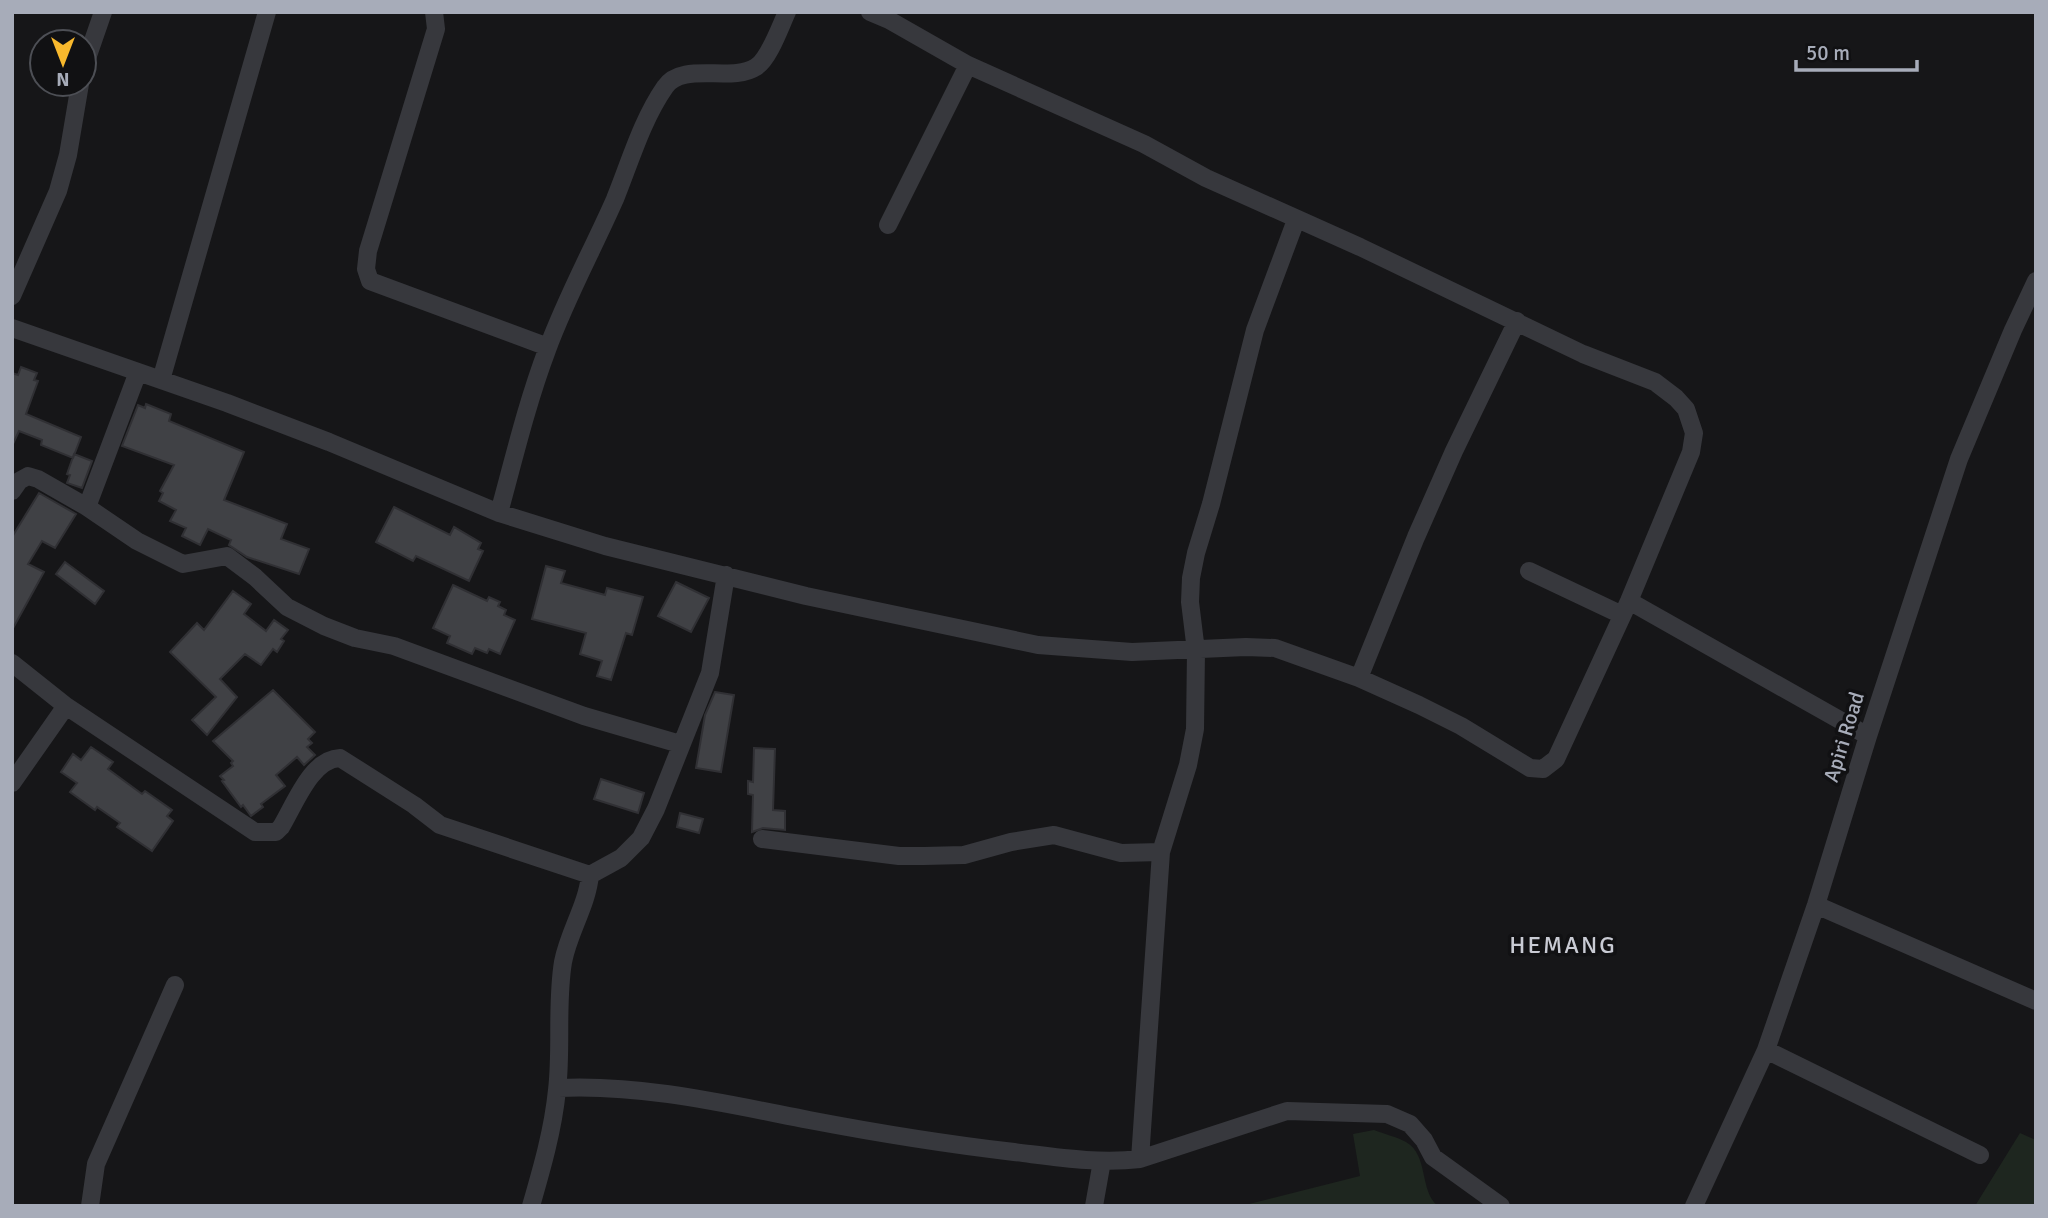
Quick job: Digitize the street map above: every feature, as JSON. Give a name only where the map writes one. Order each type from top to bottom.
[{"type":"street","points":[[161,380],[267,12]]},
{"type":"street","points":[[434,12],[436,29],[368,251],[366,269],[370,281],[548,347]]},
{"type":"street","points":[[499,513],[548,347],[647,122],[666,85],[674,78],[687,74],[747,71],[756,67],[765,58],[787,12]]},
{"type":"street","points":[[12,328],[329,442],[499,513],[605,546],[820,599],[1038,645],[1132,652],[1246,647],[1275,649],[1359,678],[1461,726],[1530,768],[1544,769],[1556,759],[1626,608],[1691,452],[1694,433],[1686,409],[1676,398],[1655,382],[1583,354],[1206,178],[1144,144],[968,65],[870,12]]},
{"type":"street","points":[[888,225],[968,65]]},
{"type":"street","points":[[12,296],[58,191],[68,155],[78,98]]},
{"type":"street","points":[[1140,1158],[1161,852],[1188,765],[1195,729],[1196,651],[1190,602],[1196,553],[1255,330],[1296,220]]},
{"type":"street","name":"Apiri Road","points":[[1694,1206],[1766,1050],[1816,905],[1959,459],[2036,281]]},
{"type":"street","points":[[1359,678],[1438,488],[1517,321]]},
{"type":"street","points":[[87,507],[138,372]]},
{"type":"street","points":[[12,491],[19,481],[28,476],[38,479],[87,507],[137,541],[183,564],[227,556],[255,577],[287,607],[324,626],[355,638],[394,646],[584,716],[680,744]]},
{"type":"street","points":[[1529,571],[1626,608],[1868,736]]},
{"type":"street","points":[[12,663],[66,706],[255,832],[276,832],[316,768],[326,760],[340,758],[414,805],[440,825],[590,875],[621,858],[641,838],[656,809],[710,673],[726,575]]},
{"type":"street","points":[[12,783],[66,706]]},
{"type":"street","points":[[762,839],[899,856],[924,856],[964,855],[1011,842],[1054,835],[1121,853],[1161,852]]},
{"type":"street","points":[[531,1206],[544,1161],[558,1088],[558,1019],[563,964],[567,943],[584,905],[590,875]]},
{"type":"street","points":[[1816,905],[2036,1001]]},
{"type":"street","points":[[90,1206],[96,1164],[175,985]]},
{"type":"street","points":[[1766,1050],[1980,1155]]},
{"type":"street","points":[[558,1088],[591,1087],[704,1099],[921,1140],[1102,1161],[1140,1158],[1287,1111],[1387,1114],[1410,1124],[1424,1140],[1433,1157],[1501,1206]]},
{"type":"street","points":[[1094,1206],[1102,1161]]},
{"type":"shaded area","points":[[1374,1130],[1402,1140],[1413,1148],[1418,1155],[1428,1192],[1438,1206],[1241,1206],[1360,1176],[1353,1134]]},
{"type":"shaded area","points":[[2020,1133],[2036,1140],[2036,1206],[1975,1206]]},
{"type":"building","points":[[21,367],[37,373],[34,380],[38,381],[26,414],[81,437],[73,458],[41,445],[42,440],[19,431],[12,446],[12,373],[18,375]]},
{"type":"building","points":[[146,404],[171,414],[169,421],[244,452],[224,500],[287,524],[281,539],[309,549],[299,574],[247,557],[229,545],[231,540],[208,529],[200,545],[182,536],[186,528],[170,521],[176,510],[159,501],[163,493],[160,491],[174,465],[122,446],[138,405],[145,408]]},
{"type":"building","points":[[74,454],[92,461],[82,488],[67,483],[70,475],[67,474]]},
{"type":"building","points":[[39,493],[76,514],[55,548],[42,541],[28,564],[44,572],[12,630],[12,537]]},
{"type":"building","points":[[394,507],[450,535],[454,527],[481,543],[478,549],[483,551],[469,581],[416,556],[413,561],[376,542]]},
{"type":"building","points":[[65,562],[104,591],[95,604],[56,574]]},
{"type":"building","points":[[546,566],[565,571],[561,583],[605,595],[607,588],[643,597],[632,635],[626,633],[611,680],[597,676],[602,661],[580,654],[586,633],[532,619]]},
{"type":"building","points":[[676,582],[709,598],[691,632],[658,616]]},
{"type":"building","points":[[453,585],[487,601],[489,597],[500,602],[498,606],[506,610],[504,615],[515,620],[500,654],[489,649],[487,653],[475,648],[472,654],[447,643],[450,636],[433,628]]},
{"type":"building","points":[[233,591],[251,604],[244,614],[266,631],[274,620],[288,630],[281,639],[284,641],[277,652],[273,649],[261,665],[245,654],[220,679],[237,697],[207,735],[192,720],[216,697],[170,652],[197,623],[204,630]]},
{"type":"building","points":[[273,690],[315,732],[308,739],[312,743],[307,747],[315,755],[304,765],[297,757],[276,775],[285,786],[261,804],[263,807],[251,816],[222,781],[224,780],[220,776],[233,766],[233,761],[213,741]]},
{"type":"building","points":[[715,692],[734,695],[721,772],[696,768],[705,715]]},
{"type":"building","points":[[91,747],[113,762],[108,769],[142,794],[145,791],[172,810],[167,816],[173,821],[152,851],[117,827],[120,823],[97,807],[95,810],[70,792],[77,783],[61,772],[73,754],[81,760]]},
{"type":"building","points":[[754,748],[775,749],[773,810],[785,811],[785,830],[763,828],[752,832],[753,795],[748,794],[748,781],[753,782]]},
{"type":"building","points":[[601,779],[644,793],[638,813],[594,799]]},
{"type":"building","points":[[680,813],[703,819],[699,833],[677,827]]},
{"type":"district","name":"HEMANG","points":[[1563,945]]}]
